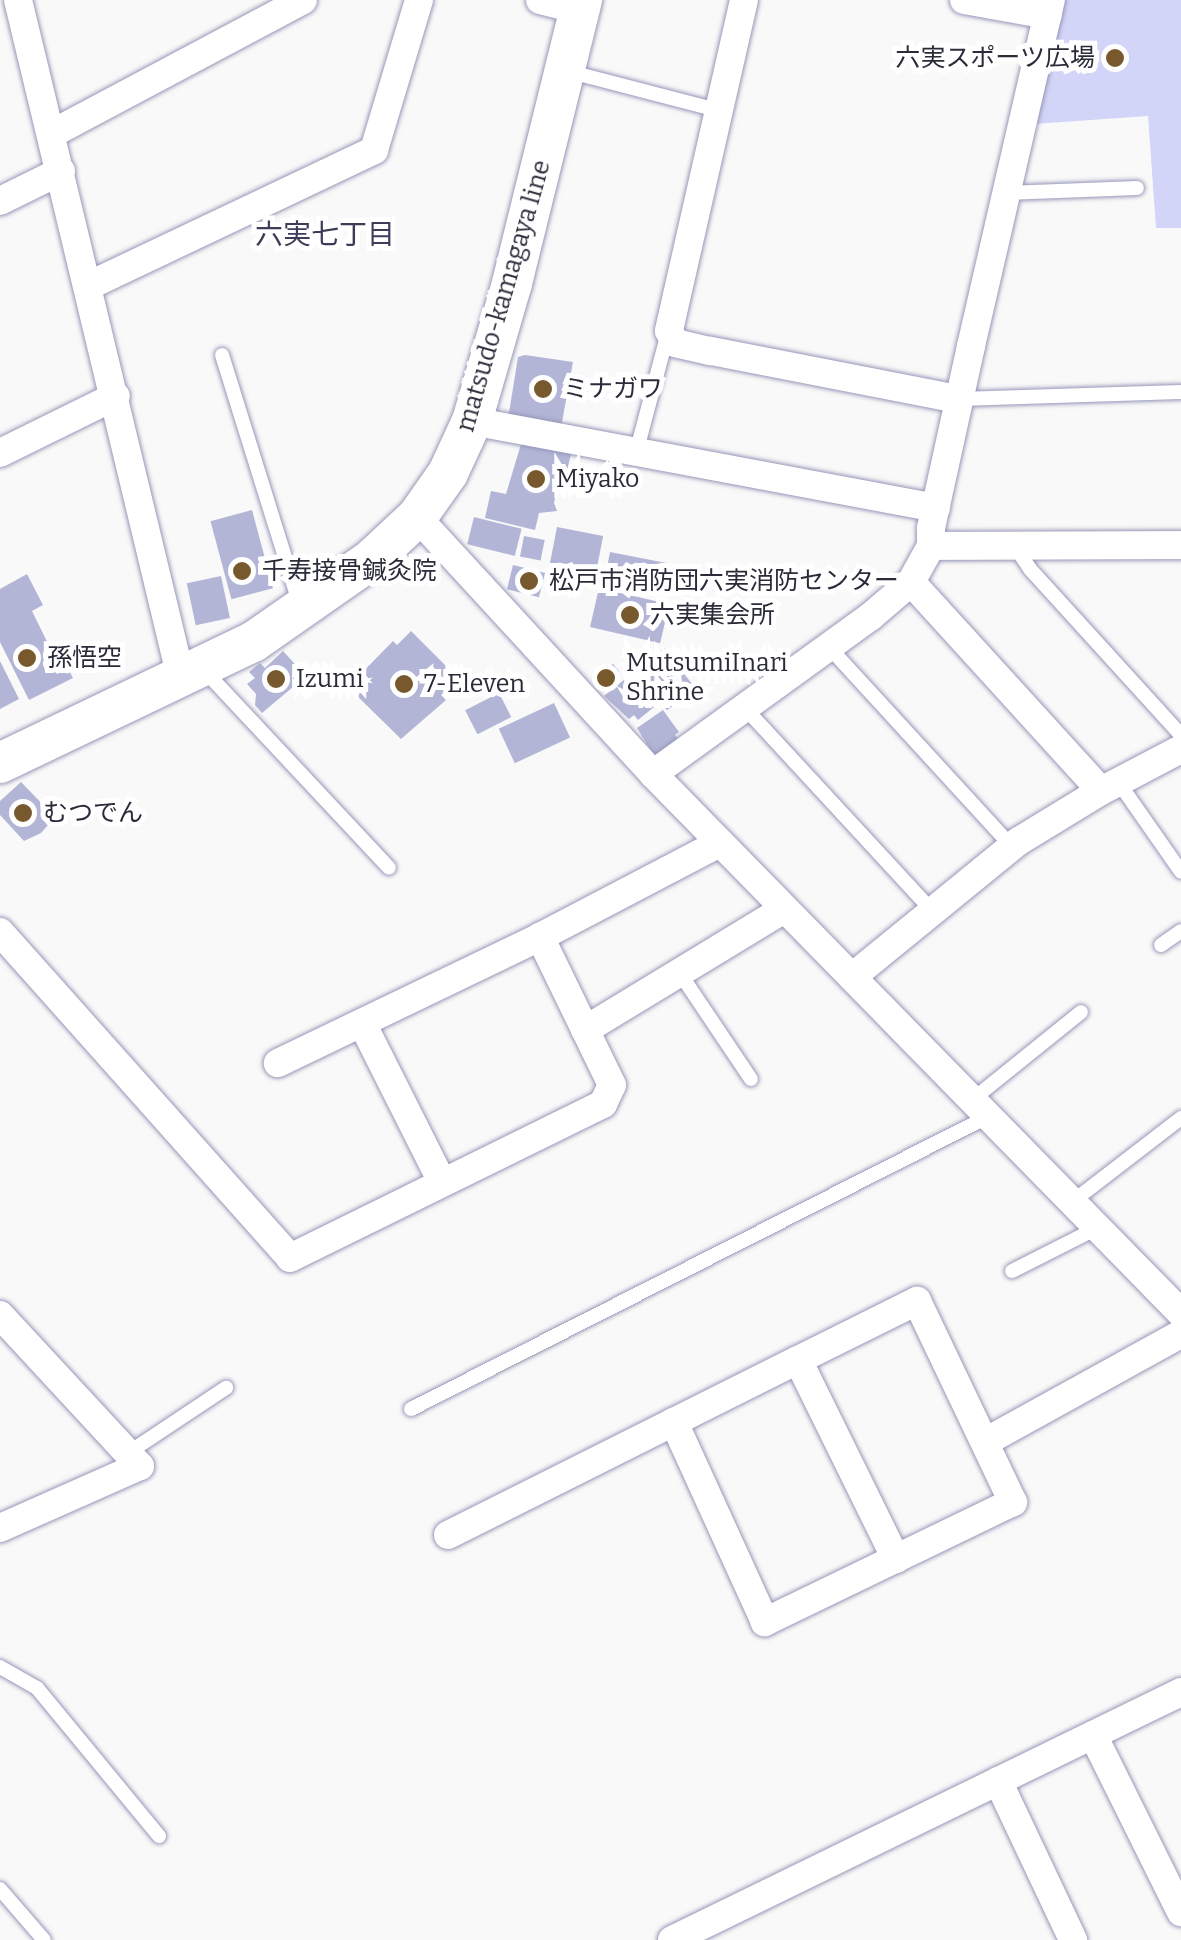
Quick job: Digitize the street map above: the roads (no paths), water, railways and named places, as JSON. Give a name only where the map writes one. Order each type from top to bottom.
[{"type":"main road","name":"matsudo-kamagaya line","points":[[0,763],[192,673],[302,612],[372,559],[417,517],[448,473],[472,421],[512,284],[581,5]]},
{"type":"street","points":[[18,0],[116,396],[192,673]]},
{"type":"street","points":[[53,133],[303,0]]},
{"type":"street","points":[[88,286],[374,150],[419,0]]},
{"type":"street","points":[[540,0],[581,5]]},
{"type":"street","points":[[744,0],[669,331],[675,342],[710,351],[959,399]]},
{"type":"street","points":[[652,774],[911,582],[931,546],[959,399],[1050,8],[964,0]]},
{"type":"street","points":[[0,201],[61,171]]},
{"type":"street","points":[[0,453],[116,396]]},
{"type":"street","points":[[472,421],[936,508]]},
{"type":"street","points":[[417,517],[652,774],[1181,1313]]},
{"type":"street","points":[[931,546],[1181,545]]},
{"type":"street","points":[[911,582],[1110,787]]},
{"type":"street","points":[[852,978],[1012,847],[1181,748]]},
{"type":"street","points":[[278,1063],[540,937],[720,843]]},
{"type":"street","points":[[585,1030],[784,908]]},
{"type":"street","points":[[0,932],[290,1258],[603,1104],[612,1085],[540,937]]},
{"type":"street","points":[[362,1023],[442,1180]]},
{"type":"street","points":[[448,1535],[674,1422],[798,1360],[917,1301],[1013,1502],[765,1622],[674,1422]]},
{"type":"street","points":[[0,1315],[140,1466],[0,1528]]},
{"type":"street","points":[[984,1442],[1181,1334]]},
{"type":"street","points":[[798,1360],[896,1559]]},
{"type":"street","points":[[673,1940],[1181,1692]]},
{"type":"street","points":[[1093,1735],[1181,1912]]},
{"type":"street","points":[[998,1781],[1073,1940]]},
{"type":"lane","points":[[566,70],[721,112]]},
{"type":"lane","points":[[1005,194],[1137,188]]},
{"type":"lane","points":[[636,453],[669,331]]},
{"type":"lane","points":[[222,355],[302,612]]},
{"type":"lane","points":[[959,399],[1181,392]]},
{"type":"lane","points":[[1014,544],[1030,569],[1181,735]]},
{"type":"lane","points":[[828,646],[1012,847]]},
{"type":"lane","points":[[192,673],[389,868]]},
{"type":"lane","points":[[744,707],[931,910]]},
{"type":"lane","points":[[1110,787],[1181,872]]},
{"type":"lane","points":[[1161,944],[1181,931]]},
{"type":"lane","points":[[679,972],[752,1079]]},
{"type":"lane","points":[[411,1408],[980,1109],[1081,1012]]},
{"type":"lane","points":[[1072,1202],[1181,1118]]},
{"type":"lane","points":[[1012,1271],[1096,1228]]},
{"type":"lane","points":[[128,1453],[226,1388]]},
{"type":"lane","points":[[0,1667],[37,1688],[160,1836]]},
{"type":"lane","points":[[0,1889],[44,1940]]},
{"type":"place","name":"六実スポーツ広場","points":[[1115,58]]},
{"type":"place","name":"ミナガワ","points":[[543,389]]},
{"type":"place","name":"Miyako","points":[[536,479]]},
{"type":"place","name":"千寿接骨鍼灸院","points":[[242,571]]},
{"type":"place","name":"松戸市消防団六実消防センター","points":[[529,581]]},
{"type":"place","name":"六実集会所","points":[[630,615]]},
{"type":"place","name":"孫悟空","points":[[27,658]]},
{"type":"place","name":"MutsumiInari Shrine","points":[[606,678]]},
{"type":"place","name":"Izumi","points":[[276,679]]},
{"type":"place","name":"7-Eleven","points":[[404,684]]},
{"type":"place","name":"むつでん","points":[[23,813]]},
{"type":"district","name":"六実七丁目","points":[[325,235]]}]
